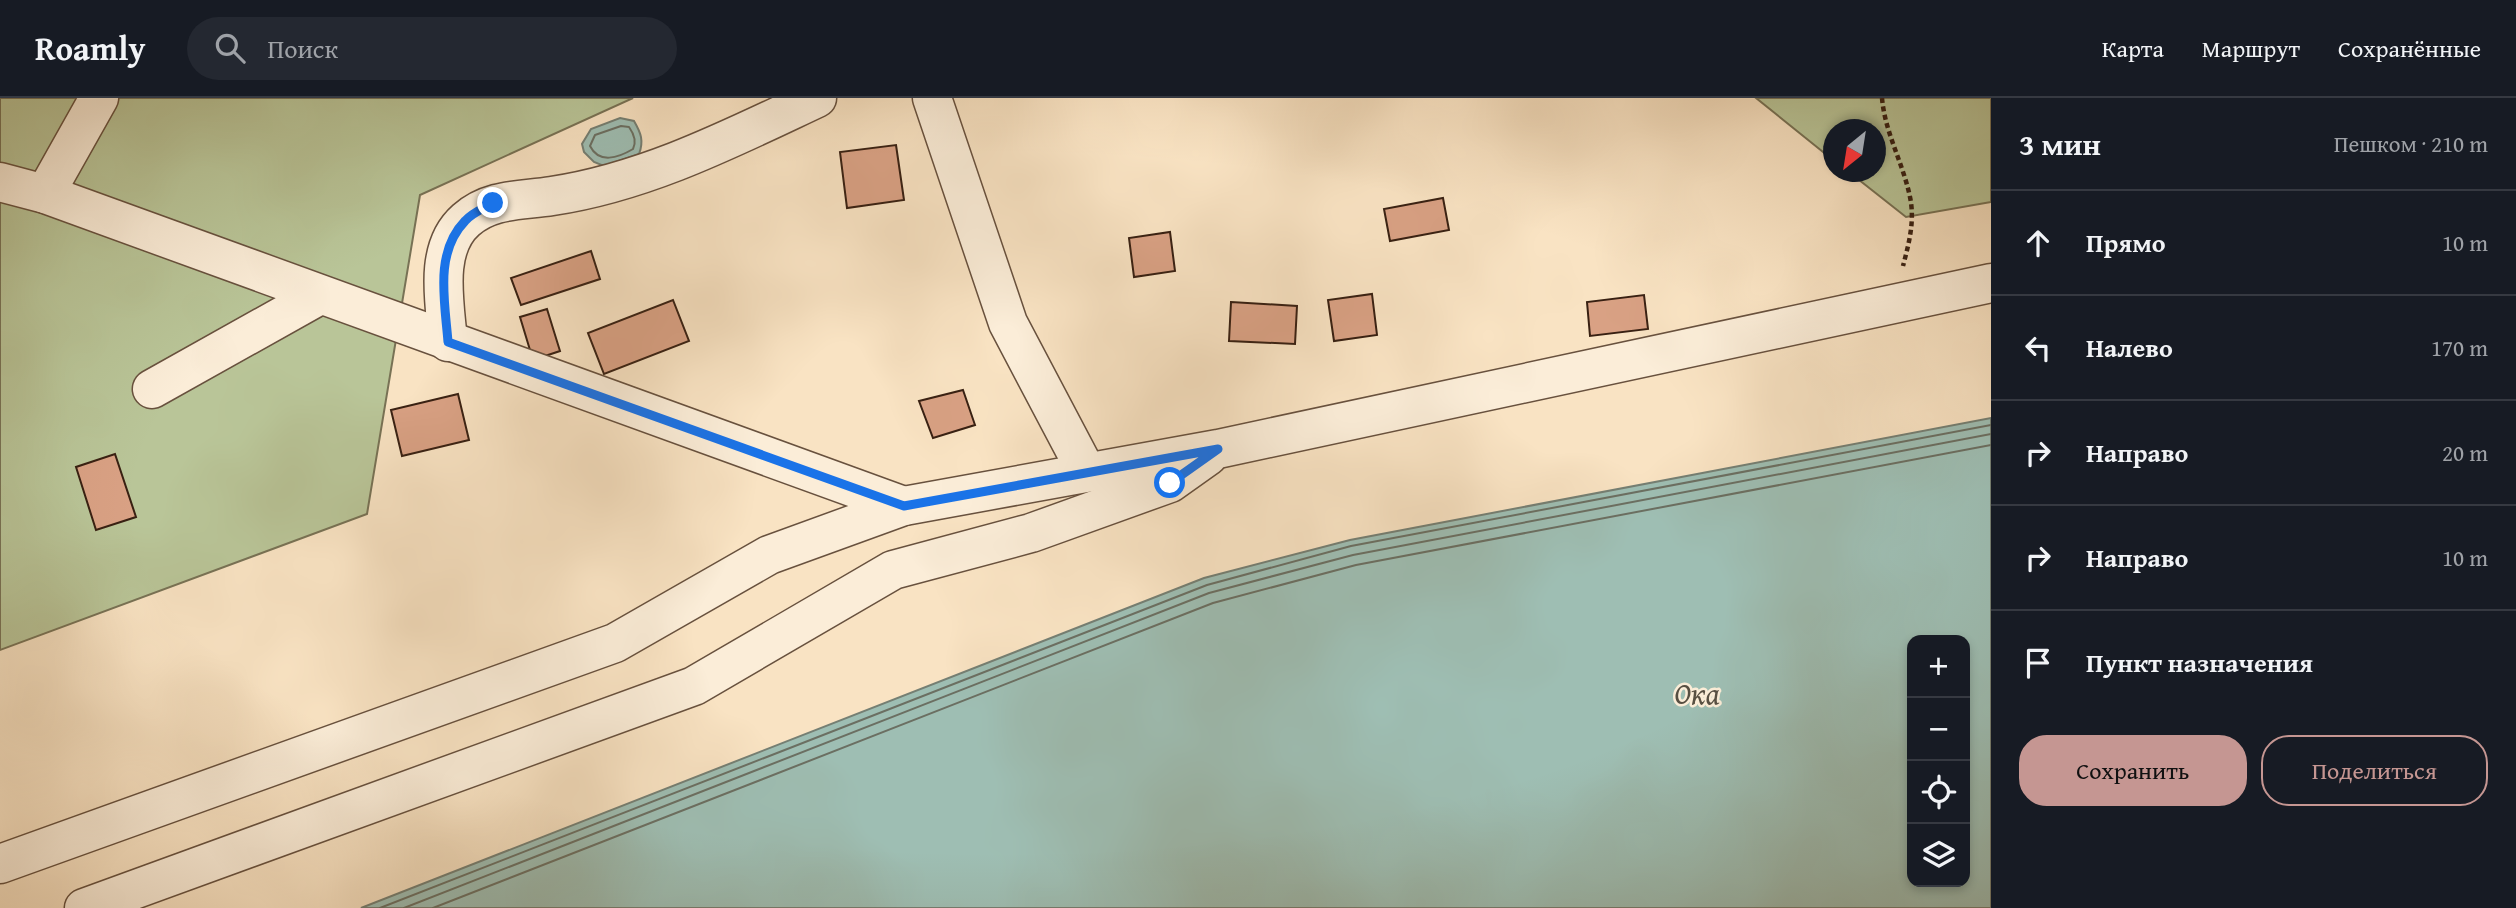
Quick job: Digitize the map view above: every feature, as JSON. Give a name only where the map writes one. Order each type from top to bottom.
[{"type":"lane","points":[[45,194],[99,98]]},
{"type":"lane","points":[[448,342],[443,277],[449,246],[465,220],[493,203],[553,196],[633,179],[732,138],[817,98]]},
{"type":"lane","points":[[932,98],[1008,323],[1086,471]]},
{"type":"lane","points":[[0,182],[45,194],[904,506]]},
{"type":"lane","points":[[0,863],[615,643],[769,555],[904,506],[1218,449],[1991,283]]},
{"type":"lane","points":[[152,389],[320,295]]},
{"type":"lane","points":[[85,908],[694,686],[893,570],[1031,533],[1170,483],[1218,449]]},
{"type":"path","points":[[1882,98],[1884,119],[1910,197],[1912,233],[1894,302]]},
{"type":"green space","points":[[0,98],[633,98],[420,195],[367,514],[0,650]]},
{"type":"green space","points":[[1756,98],[1991,98],[1991,202],[1906,217],[1862,182],[1886,182],[1886,119],[1823,119],[1823,152]]},
{"type":"water","points":[[620,118],[634,121],[640,133],[639,154],[604,166],[594,162],[584,152],[582,144],[591,129]]},
{"type":"water","name":"Ока","points":[[1991,418],[1991,908],[361,908],[1204,578],[1350,540]]},
{"type":"building","points":[[896,145],[904,200],[847,208],[840,152]]},
{"type":"building","points":[[1443,198],[1449,230],[1390,241],[1384,209]]},
{"type":"building","points":[[1170,232],[1175,271],[1134,277],[1129,238]]},
{"type":"building","points":[[591,251],[600,279],[521,305],[511,278]]},
{"type":"building","points":[[1372,294],[1377,335],[1334,341],[1328,300]]},
{"type":"building","points":[[1644,295],[1648,329],[1590,336],[1587,302]]},
{"type":"building","points":[[673,300],[689,341],[604,374],[588,333]]},
{"type":"building","points":[[1231,302],[1297,306],[1295,344],[1229,341]]},
{"type":"building","points":[[547,309],[560,351],[533,360],[520,317]]},
{"type":"building","points":[[963,390],[975,425],[933,438],[919,401]]},
{"type":"building","points":[[458,394],[469,440],[402,456],[391,410]]},
{"type":"building","points":[[115,454],[136,517],[96,530],[76,467]]},
{"type":"route","points":[[493,203],[465,220],[449,246],[443,277],[448,342],[904,506],[1218,449],[1170,483]]}]
